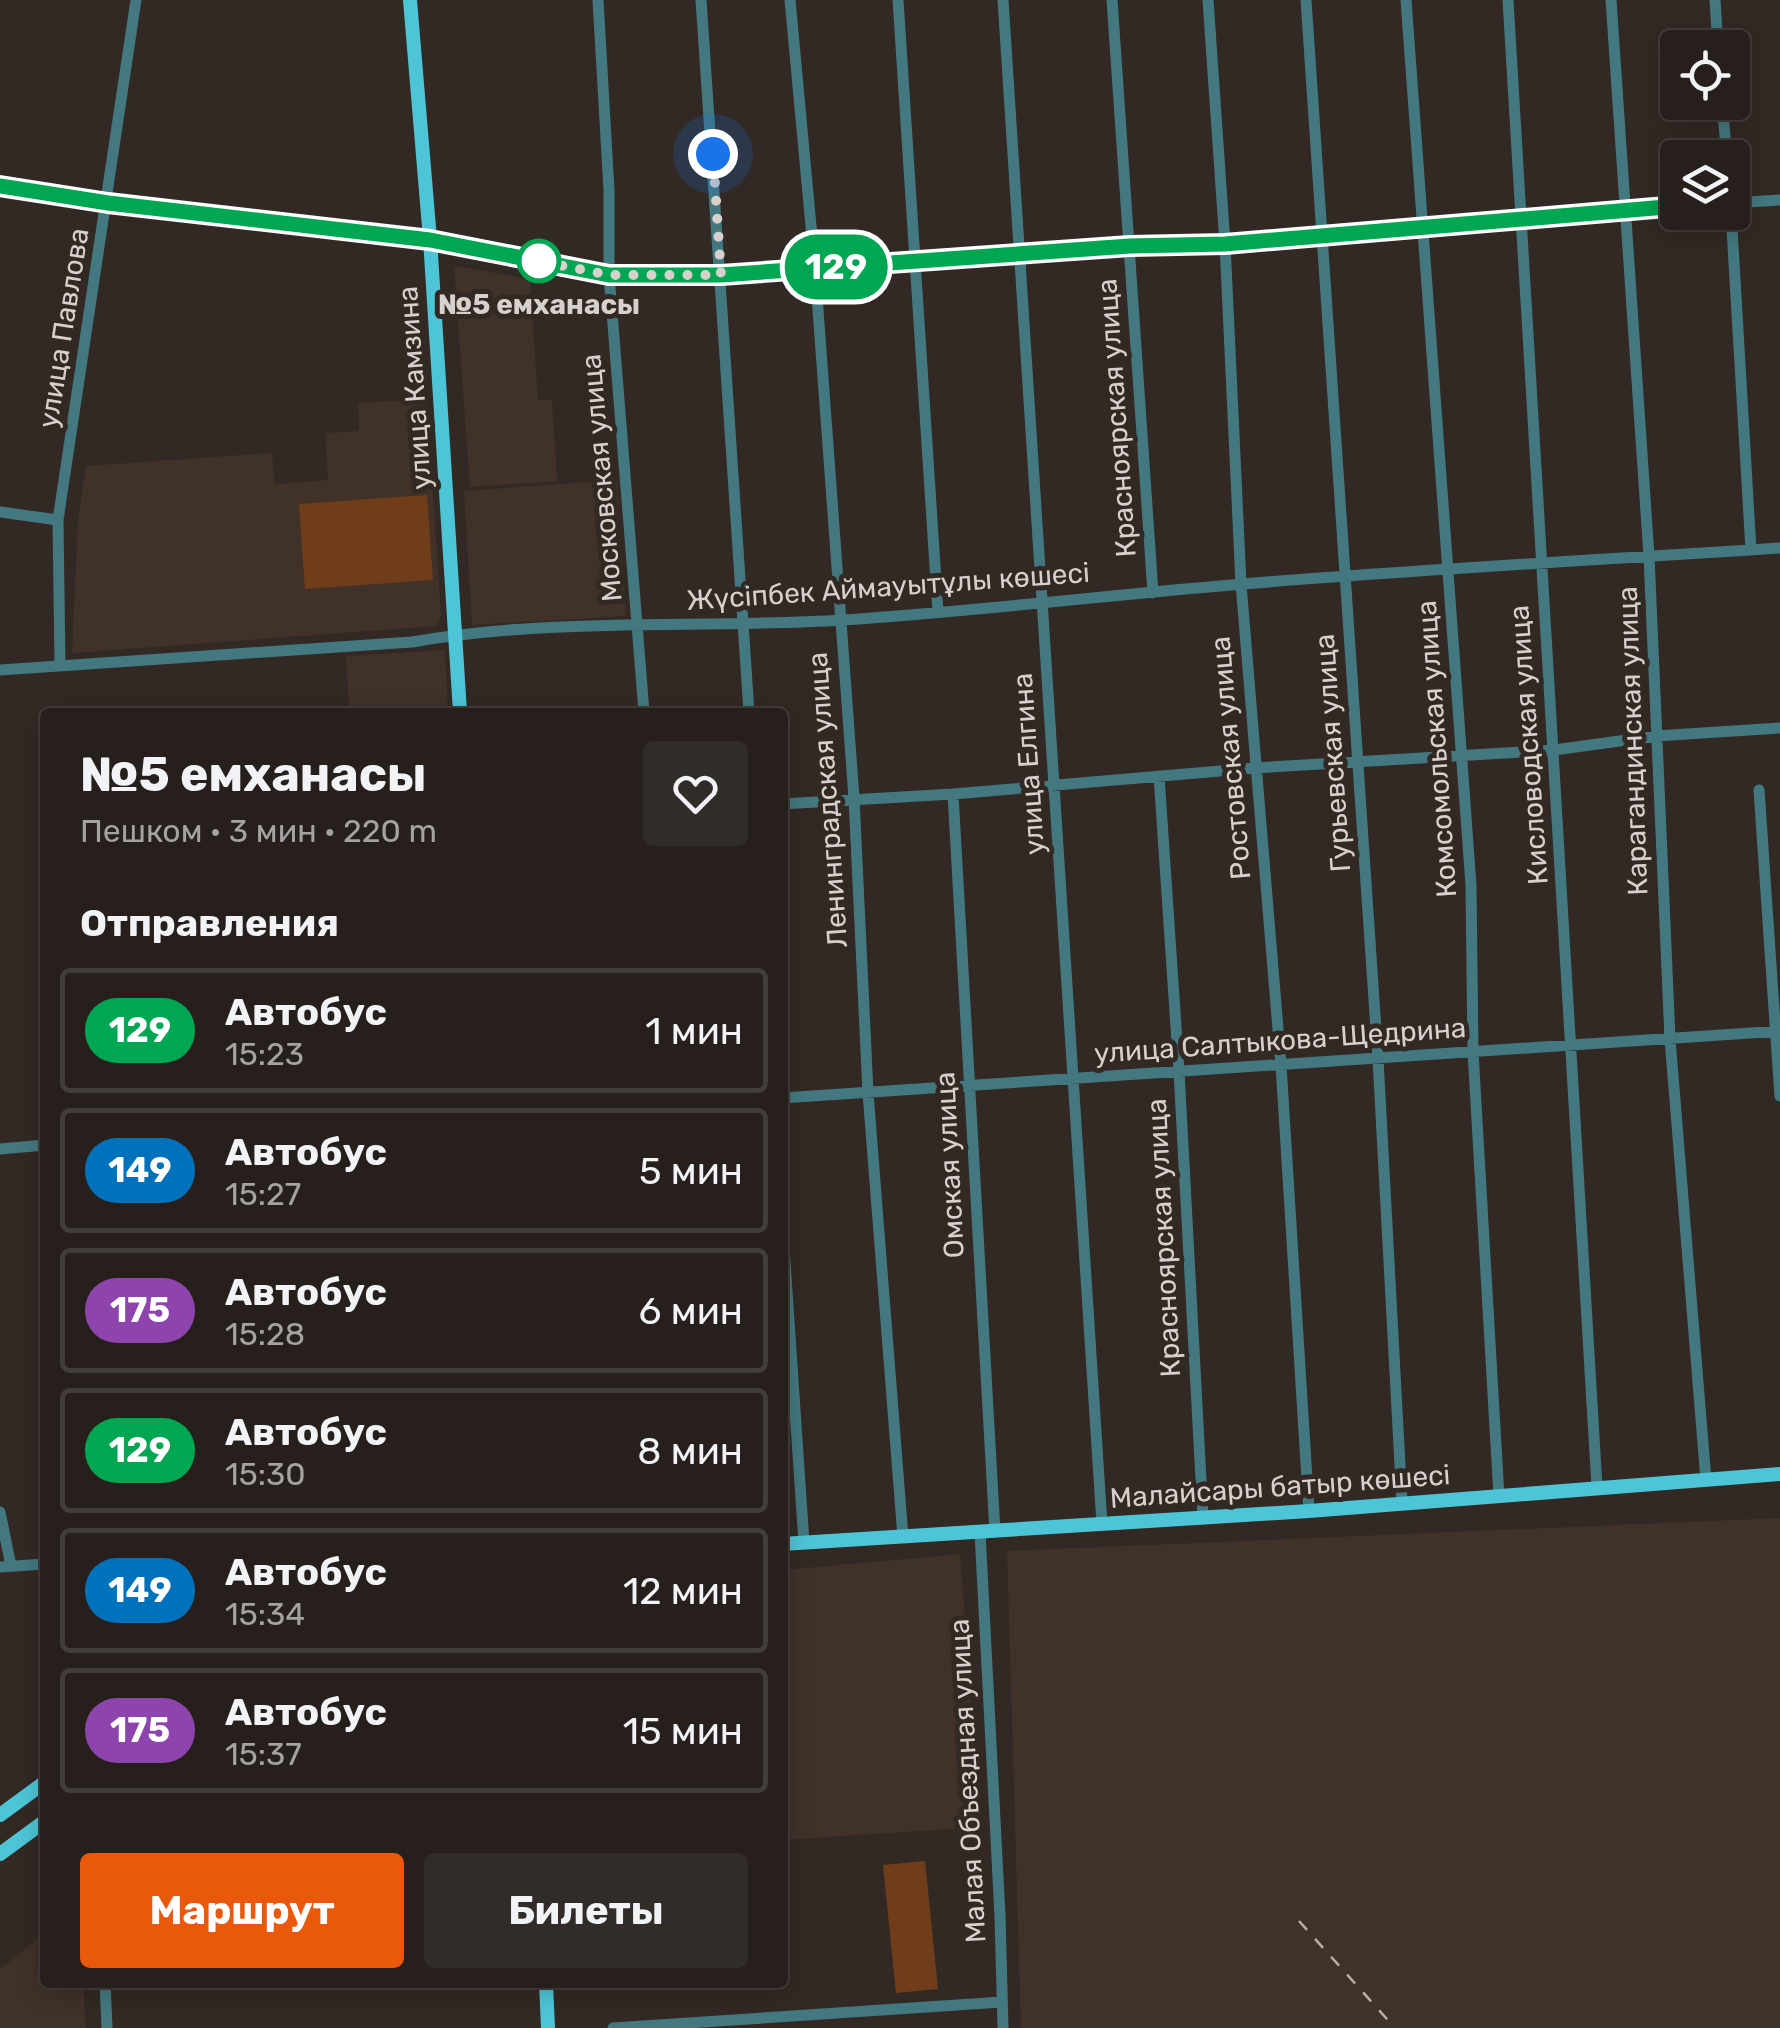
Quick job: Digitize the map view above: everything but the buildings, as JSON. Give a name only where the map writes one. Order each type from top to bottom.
[{"type":"main road","name":"улица Камзина","points":[[410,0],[430,240],[460,708]]},
{"type":"main road","name":"Малайсары батыр көшесі","points":[[788,1544],[1308,1511],[1780,1474]]},
{"type":"main road","points":[[0,1815],[40,1786]]},
{"type":"main road","points":[[0,1854],[40,1825]]},
{"type":"main road","points":[[546,1988],[548,2028]]},
{"type":"street","name":"улица Павлова","points":[[60,666],[58,520],[136,0]]},
{"type":"street","name":"Московская улица","points":[[598,0],[609,190],[609,275],[644,708]]},
{"type":"street","points":[[701,0],[749,708]]},
{"type":"street","name":"Ленинградская улица","points":[[790,0],[815,269],[854,798],[868,1093],[903,1537]]},
{"type":"street","points":[[898,0],[938,612]]},
{"type":"street","name":"улица Елгина","points":[[1003,0],[1102,1524]]},
{"type":"street","name":"Красноярская улица","points":[[1112,0],[1152,593]]},
{"type":"street","name":"Ростовская улица","points":[[1208,0],[1225,244],[1241,584],[1282,1065],[1308,1511]]},
{"type":"street","name":"Гурьевская улица","points":[[1306,0],[1378,1059],[1402,1502]]},
{"type":"street","name":"Комсомольская улица","points":[[1406,0],[1471,885],[1473,1052],[1499,1496]]},
{"type":"street","name":"Кисловодская улица","points":[[1508,0],[1597,1487]]},
{"type":"street","name":"Карагандинская улица","points":[[1610,0],[1649,556],[1670,1039],[1706,1480]]},
{"type":"street","points":[[1715,0],[1717,30]]},
{"type":"street","points":[[0,186],[108,203],[430,240],[609,275],[721,275],[1130,246],[1225,244],[1660,207]]},
{"type":"street","points":[[1750,202],[1780,200]]},
{"type":"street","points":[[1732,230],[1751,550]]},
{"type":"street","points":[[0,512],[58,520]]},
{"type":"street","name":"Жүсіпбек Аймауытұлы көшесі","points":[[0,670],[412,642],[454,635],[840,620],[1344,576],[1780,548]]},
{"type":"street","points":[[788,804],[1554,750],[1656,736],[1780,728]]},
{"type":"street","name":"Красноярская улица","points":[[1159,776],[1180,1071],[1203,1517]]},
{"type":"street","points":[[1758,790],[1780,1096]]},
{"type":"street","name":"Омская улица","points":[[953,794],[970,1086],[987,1532]]},
{"type":"street","name":"улица Салтыкова-Щедрина","points":[[788,1098],[1778,1032]]},
{"type":"street","points":[[0,1149],[40,1146]]},
{"type":"street","points":[[788,1306],[804,1543]]},
{"type":"street","points":[[0,1512],[5,1566],[40,1564]]},
{"type":"street","name":"Малая Объездная улица","points":[[987,1532],[1002,2028]]},
{"type":"street","points":[[105,1988],[107,2028]]},
{"type":"street","points":[[613,2028],[1002,2002]]},
{"type":"shaded area","name":"№5 емханасы","points":[[454,266],[530,279],[538,400],[552,400],[557,481],[470,487]]},
{"type":"shaded area","points":[[427,399],[441,616],[437,626],[72,653],[78,519],[86,466],[272,453],[275,484],[328,480],[325,433],[359,431],[358,403]]},
{"type":"shaded area","points":[[617,480],[626,616],[472,625],[464,491]]},
{"type":"shaded area","points":[[427,495],[433,580],[305,589],[299,504]]},
{"type":"shaded area","points":[[445,650],[448,708],[349,708],[346,656]]},
{"type":"shaded area","points":[[1780,1518],[1780,2028],[1021,2028],[1007,1551]]},
{"type":"shaded area","points":[[960,1554],[981,1827],[788,1840],[788,1570]]},
{"type":"shaded area","points":[[925,1861],[938,1989],[896,1993],[883,1865]]},
{"type":"shaded area","points":[[40,1937],[40,1988],[83,1988],[86,2028],[0,2028],[0,1969]]},
{"type":"railway","points":[[1299,1921],[1395,2028]]},
{"type":"bus line","name":"129","points":[[0,186],[108,203],[430,240],[609,275],[721,275],[1130,246],[1225,244],[1660,207]]},
{"type":"place","name":"№5 емханасы","points":[[539,261]]},
{"type":"route","points":[[539,261],[533,260],[609,275],[721,275],[713,154]]}]
